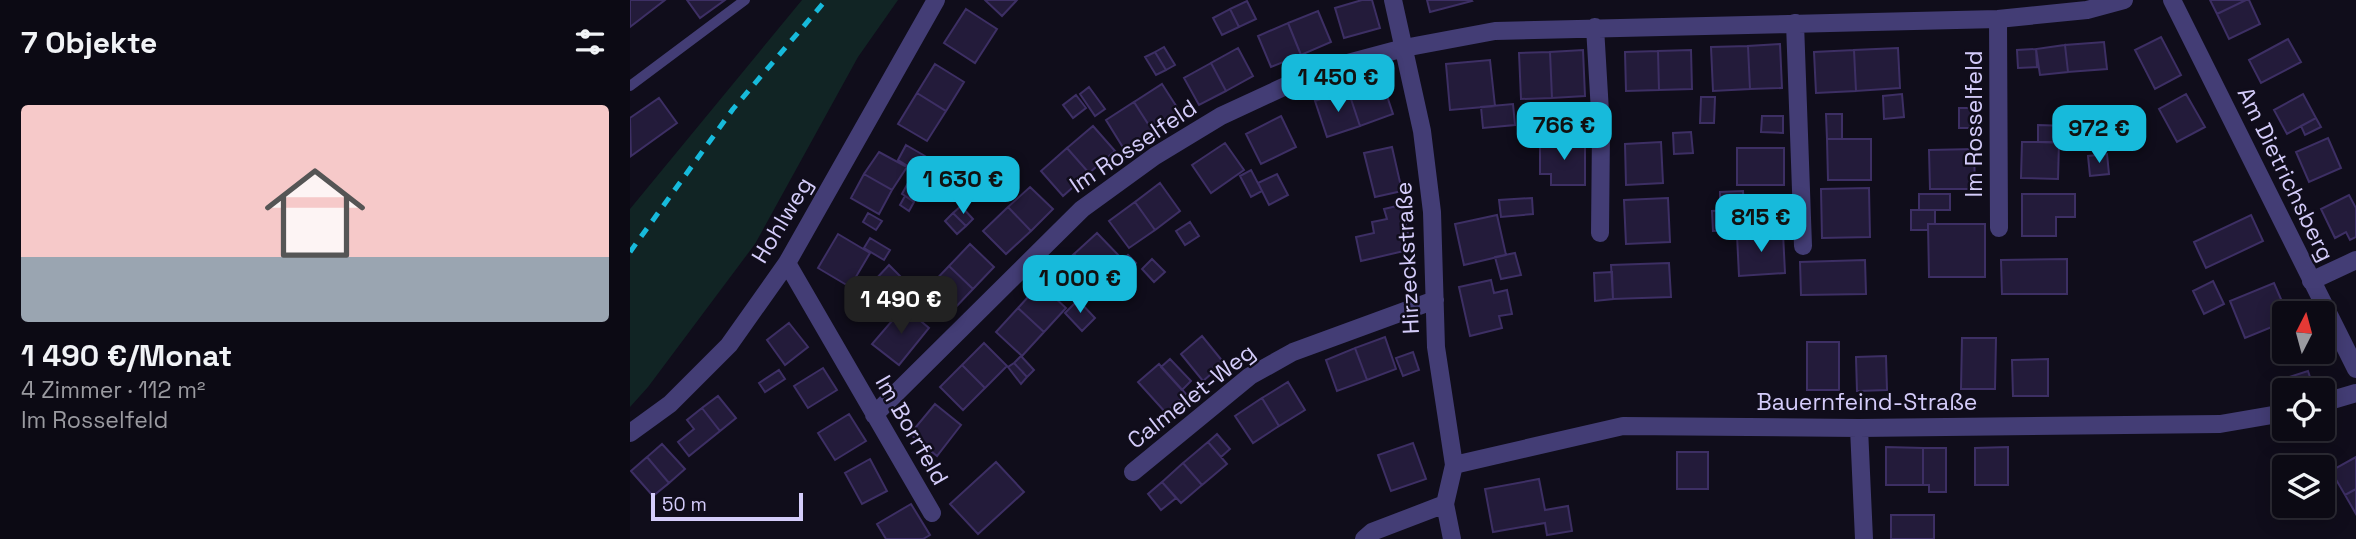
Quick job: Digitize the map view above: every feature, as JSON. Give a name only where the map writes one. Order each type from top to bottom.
[{"type":"street","name":"Hohlweg","points":[[630,433],[670,404],[729,345],[787,263],[936,0]]},
{"type":"street","points":[[1393,0],[1404,48]]},
{"type":"street","name":"Im Rosselfeld","points":[[874,415],[1082,209],[1155,156],[1220,116],[1318,71],[1404,48],[1495,31],[1998,19],[2087,10],[2124,0]]},
{"type":"street","name":"Am Dietrichsberg","points":[[2172,0],[2356,369]]},
{"type":"street","name":"Im Rosselfeld","points":[[1998,19],[1999,228]]},
{"type":"street","points":[[1795,23],[1803,246]]},
{"type":"street","points":[[1595,27],[1601,129],[1600,233]]},
{"type":"street","name":"Hirzeckstraße","points":[[1404,48],[1422,131],[1432,212],[1436,347],[1454,465]]},
{"type":"street","points":[[1773,212],[1801,206]]},
{"type":"street","points":[[2311,281],[2356,260]]},
{"type":"street","name":"Im Borrfeld","points":[[787,263],[932,513]]},
{"type":"street","name":"Calmelet-Weg","points":[[1133,472],[1250,376],[1293,352],[1435,300]]},
{"type":"street","points":[[2335,399],[2356,393]]},
{"type":"street","name":"Bauernfeind-Straße","points":[[1454,465],[1623,426],[1859,428],[2220,424],[2272,415]]},
{"type":"street","points":[[1859,428],[1864,539]]},
{"type":"street","points":[[1452,539],[1445,503],[1454,465]]},
{"type":"street","points":[[1364,539],[1372,532],[1445,503]]},
{"type":"lane","points":[[630,86],[746,0]]},
{"type":"green space","points":[[802,0],[898,0],[858,57],[755,244],[648,387],[630,407],[630,209]]},
{"type":"building","points":[[630,0],[665,0],[630,27]]},
{"type":"building","points":[[687,0],[725,0],[700,18]]},
{"type":"building","points":[[985,0],[1017,0],[1002,16]]},
{"type":"building","points":[[1362,0],[1372,0],[1380,28],[1344,38],[1335,8]]},
{"type":"building","points":[[1427,0],[1471,0],[1472,1],[1430,12]]},
{"type":"building","points":[[2210,0],[2246,0],[2217,14]]},
{"type":"building","points":[[2249,0],[2260,24],[2229,39],[2217,14]]},
{"type":"building","points":[[1247,1],[1256,19],[1239,27],[1230,9]]},
{"type":"building","points":[[966,9],[997,29],[975,63],[944,43]]},
{"type":"building","points":[[1230,9],[1239,27],[1222,35],[1213,18]]},
{"type":"building","points":[[1318,11],[1331,42],[1301,55],[1288,23]]},
{"type":"building","points":[[1288,23],[1301,55],[1271,67],[1258,36]]},
{"type":"building","points":[[2161,37],[2181,75],[2155,89],[2135,50]]},
{"type":"building","points":[[2288,39],[2301,62],[2261,83],[2249,60]]},
{"type":"building","points":[[2104,42],[2107,69],[2068,72],[2065,45]]},
{"type":"building","points":[[1780,44],[1782,88],[1750,89],[1748,46]]},
{"type":"building","points":[[2065,45],[2068,72],[2040,75],[2036,49]]},
{"type":"building","points":[[1748,46],[1750,89],[1713,91],[1711,47]]},
{"type":"building","points":[[1164,47],[1175,65],[1166,70],[1155,52]]},
{"type":"building","points":[[1238,48],[1253,76],[1226,91],[1211,63]]},
{"type":"building","points":[[1898,48],[1900,88],[1856,91],[1854,50]]},
{"type":"building","points":[[2036,49],[2037,67],[2018,68],[2017,50]]},
{"type":"building","points":[[1583,50],[1585,96],[1552,98],[1550,52]]},
{"type":"building","points":[[1691,50],[1692,89],[1659,90],[1658,51]]},
{"type":"building","points":[[1854,50],[1856,91],[1816,93],[1814,52]]},
{"type":"building","points":[[1658,51],[1659,90],[1626,91],[1625,52]]},
{"type":"building","points":[[1155,52],[1166,70],[1156,75],[1145,57]]},
{"type":"building","points":[[1550,52],[1552,98],[1521,99],[1519,53]]},
{"type":"building","points":[[1490,60],[1495,106],[1450,110],[1446,64]]},
{"type":"building","points":[[1211,63],[1226,91],[1199,105],[1184,78]]},
{"type":"building","points":[[935,64],[964,82],[946,111],[917,93]]},
{"type":"building","points":[[1381,78],[1393,114],[1360,126],[1348,90]]},
{"type":"building","points":[[1162,84],[1180,112],[1152,130],[1134,102]]},
{"type":"building","points":[[1089,87],[1105,109],[1095,116],[1080,94]]},
{"type":"building","points":[[1348,90],[1360,126],[1327,137],[1315,101]]},
{"type":"building","points":[[917,93],[946,111],[927,141],[898,124]]},
{"type":"building","points":[[1902,94],[1904,117],[1884,119],[1883,96]]},
{"type":"building","points":[[2186,94],[2205,127],[2177,142],[2159,109]]},
{"type":"building","points":[[2303,94],[2316,118],[2287,134],[2274,110]]},
{"type":"building","points":[[1076,95],[1086,108],[1073,118],[1063,105]]},
{"type":"building","points":[[1701,97],[1715,97],[1714,123],[1700,123]]},
{"type":"building","points":[[659,98],[677,123],[631,156],[630,118]]},
{"type":"building","points":[[1134,102],[1152,130],[1124,149],[1106,120]]},
{"type":"building","points":[[1513,104],[1515,125],[1483,128],[1481,107]]},
{"type":"building","points":[[1959,108],[1979,108],[1979,128],[1959,128]]},
{"type":"building","points":[[1826,114],[1842,114],[1842,139],[1827,139]]},
{"type":"building","points":[[1281,116],[1296,147],[1261,164],[1246,134]]},
{"type":"building","points":[[1558,116],[1581,116],[1581,134],[1558,134]]},
{"type":"building","points":[[1762,116],[1783,116],[1783,133],[1761,132]]},
{"type":"building","points":[[2316,118],[2321,127],[2305,135],[2301,126]]},
{"type":"building","points":[[2038,125],[2067,126],[2067,143],[2038,142]]},
{"type":"building","points":[[1093,126],[1115,151],[1089,173],[1067,148]]},
{"type":"building","points":[[1691,132],[1693,153],[1674,154],[1673,133]]},
{"type":"building","points":[[2328,138],[2341,168],[2309,182],[2296,152]]},
{"type":"building","points":[[1827,139],[1871,139],[1871,180],[1828,180]]},
{"type":"building","points":[[1540,142],[1585,142],[1585,185],[1551,185],[1551,174],[1540,174]]},
{"type":"building","points":[[1661,142],[1663,183],[1626,185],[1625,144]]},
{"type":"building","points":[[2022,142],[2059,142],[2058,179],[2021,178]]},
{"type":"building","points":[[1225,143],[1244,170],[1211,193],[1192,165]]},
{"type":"building","points":[[906,145],[925,156],[916,171],[898,160]]},
{"type":"building","points":[[1392,147],[1402,191],[1375,197],[1364,153]]},
{"type":"building","points":[[1067,148],[1089,173],[1063,196],[1041,171]]},
{"type":"building","points":[[1737,148],[1784,148],[1784,185],[1737,185]]},
{"type":"building","points":[[1974,149],[1975,189],[1930,189],[1929,150]]},
{"type":"building","points":[[879,152],[907,167],[892,190],[864,174]]},
{"type":"building","points":[[2107,154],[2109,174],[2090,176],[2088,156]]},
{"type":"building","points":[[1251,170],[1262,191],[1251,197],[1240,176]]},
{"type":"building","points":[[864,174],[892,190],[879,214],[851,198]]},
{"type":"building","points":[[1277,174],[1288,195],[1269,205],[1258,183]]},
{"type":"building","points":[[908,183],[920,190],[914,201],[902,194]]},
{"type":"building","points":[[1160,183],[1180,211],[1155,230],[1135,202]]},
{"type":"building","points":[[1030,187],[1053,209],[1031,231],[1008,207]]},
{"type":"building","points":[[1869,188],[1870,237],[1822,238],[1821,189]]},
{"type":"building","points":[[1743,191],[1744,206],[1720,206],[1720,192]]},
{"type":"building","points":[[1919,194],[1950,194],[1950,210],[1919,210]]},
{"type":"building","points":[[2022,194],[2075,194],[2075,217],[2056,217],[2056,236],[2022,236]]},
{"type":"building","points":[[2349,195],[2356,208],[2356,237],[2350,240],[2346,232],[2335,238],[2321,209]]},
{"type":"building","points":[[905,196],[914,202],[909,211],[900,205]]},
{"type":"building","points":[[1532,198],[1533,214],[1501,217],[1499,200]]},
{"type":"building","points":[[1668,198],[1670,242],[1626,244],[1624,200]]},
{"type":"building","points":[[1135,202],[1155,230],[1129,248],[1109,221]]},
{"type":"building","points":[[1401,205],[1409,238],[1402,239],[1404,251],[1361,261],[1356,237],[1374,233],[1372,222],[1387,219],[1384,209]]},
{"type":"building","points":[[961,206],[973,219],[966,226],[953,213]]},
{"type":"building","points":[[1008,207],[1031,231],[1006,254],[983,231]]},
{"type":"building","points":[[1746,209],[1748,234],[1740,235],[1740,230],[1713,231],[1712,211]]},
{"type":"building","points":[[1911,210],[1935,210],[1935,224],[1928,224],[1928,230],[1911,230]]},
{"type":"building","points":[[868,213],[882,221],[876,230],[863,222]]},
{"type":"building","points":[[953,213],[966,226],[957,234],[945,221]]},
{"type":"building","points":[[1497,215],[1506,255],[1464,265],[1455,224]]},
{"type":"building","points":[[2251,215],[2263,241],[2206,268],[2194,242]]},
{"type":"building","points":[[1190,222],[1199,236],[1185,245],[1176,231]]},
{"type":"building","points":[[1928,224],[1985,224],[1985,277],[1929,277]]},
{"type":"building","points":[[1097,233],[1123,260],[1128,255],[1136,263],[1118,280],[1107,268],[1097,278],[1074,254]]},
{"type":"building","points":[[1783,233],[1785,273],[1739,276],[1737,235]]},
{"type":"building","points":[[838,234],[870,253],[850,287],[818,268]]},
{"type":"building","points":[[870,238],[890,250],[884,260],[864,248]]},
{"type":"building","points":[[970,244],[994,267],[973,289],[949,266]]},
{"type":"building","points":[[1515,253],[1521,275],[1501,279],[1495,257]]},
{"type":"building","points":[[1074,254],[1104,284],[1096,292],[1088,284],[1076,295],[1054,272]]},
{"type":"building","points":[[1152,259],[1165,272],[1154,282],[1142,269]]},
{"type":"building","points":[[2067,259],[2067,294],[2002,294],[2001,260]]},
{"type":"building","points":[[1865,260],[1866,294],[1801,295],[1800,262]]},
{"type":"building","points":[[1669,263],[1671,297],[1613,299],[1611,265]]},
{"type":"building","points":[[889,265],[900,276],[886,291],[875,280]]},
{"type":"building","points":[[949,266],[973,289],[952,311],[928,288]]},
{"type":"building","points":[[1612,272],[1613,299],[1595,301],[1594,273]]},
{"type":"building","points":[[1491,280],[1494,293],[1507,290],[1512,314],[1499,316],[1502,328],[1470,336],[1459,287]]},
{"type":"building","points":[[2213,281],[2224,304],[2204,314],[2193,291]]},
{"type":"building","points":[[2274,283],[2282,301],[2272,301],[2272,327],[2245,338],[2230,301]]},
{"type":"building","points":[[1040,284],[1066,308],[1044,332],[1018,308]]},
{"type":"building","points":[[1078,300],[1095,318],[1082,331],[1065,313]]},
{"type":"building","points":[[904,307],[929,328],[899,365],[872,344]]},
{"type":"building","points":[[1018,308],[1044,332],[1022,356],[996,332]]},
{"type":"building","points":[[789,323],[808,347],[785,365],[767,340]]},
{"type":"building","points":[[1202,336],[1224,363],[1203,381],[1181,354]]},
{"type":"building","points":[[1385,337],[1396,369],[1367,380],[1355,348]]},
{"type":"building","points":[[1962,338],[1996,338],[1995,389],[1961,389]]},
{"type":"building","points":[[1807,342],[1839,342],[1839,390],[1807,390]]},
{"type":"building","points":[[984,343],[1007,366],[985,388],[962,365]]},
{"type":"building","points":[[1355,348],[1367,380],[1337,391],[1326,360]]},
{"type":"building","points":[[1413,352],[1419,370],[1403,376],[1396,358]]},
{"type":"building","points":[[1021,356],[1034,370],[1027,377],[1014,363]]},
{"type":"building","points":[[1886,356],[1887,390],[1857,391],[1856,357]]},
{"type":"building","points":[[1170,359],[1191,381],[1182,390],[1161,367]]},
{"type":"building","points":[[2048,359],[2048,396],[2013,396],[2012,360]]},
{"type":"building","points":[[1014,363],[1027,377],[1021,384],[1008,367]]},
{"type":"building","points":[[1159,364],[1186,394],[1166,413],[1138,382]]},
{"type":"building","points":[[962,365],[985,388],[963,410],[940,387]]},
{"type":"building","points":[[823,368],[837,390],[808,408],[794,386]]},
{"type":"building","points":[[779,370],[785,379],[765,392],[759,383]]},
{"type":"building","points":[[2308,371],[2310,378],[2286,378]]},
{"type":"building","points":[[1288,382],[1305,410],[1279,426],[1262,398]]},
{"type":"building","points":[[718,396],[736,418],[720,431],[702,408]]},
{"type":"building","points":[[1262,398],[1279,426],[1253,443],[1235,416]]},
{"type":"building","points":[[935,404],[961,425],[937,456],[910,434]]},
{"type":"building","points":[[702,408],[720,431],[689,456],[678,442],[694,429],[687,420]]},
{"type":"building","points":[[849,414],[866,441],[835,460],[818,433]]},
{"type":"building","points":[[1217,434],[1230,449],[1221,457],[1208,442]]},
{"type":"building","points":[[1208,442],[1227,464],[1202,485],[1183,463]]},
{"type":"building","points":[[1413,443],[1426,479],[1391,491],[1378,455]]},
{"type":"building","points":[[662,444],[685,469],[669,483],[647,457]]},
{"type":"building","points":[[1886,447],[1923,448],[1923,485],[1886,485]]},
{"type":"building","points":[[2008,447],[2008,485],[1975,485],[1975,448]]},
{"type":"building","points":[[1923,448],[1946,448],[1946,492],[1929,492],[1929,485],[1923,485]]},
{"type":"building","points":[[1677,452],[1708,452],[1708,489],[1677,489]]},
{"type":"building","points":[[647,457],[669,483],[653,496],[631,471]]},
{"type":"building","points":[[2356,457],[2356,489],[2345,495],[2335,478],[2335,469]]},
{"type":"building","points":[[870,459],[887,491],[862,504],[845,473]]},
{"type":"building","points":[[996,462],[1024,492],[978,534],[950,504]]},
{"type":"building","points":[[1183,463],[1202,485],[1181,503],[1162,482]]},
{"type":"building","points":[[1539,479],[1545,510],[1568,506],[1572,531],[1547,535],[1545,523],[1493,532],[1485,489]]},
{"type":"building","points":[[1162,482],[1176,498],[1161,510],[1148,494]]},
{"type":"building","points":[[2356,489],[2356,514],[2345,495]]},
{"type":"building","points":[[911,504],[930,535],[923,539],[886,539],[877,524]]},
{"type":"building","points":[[1891,515],[1934,515],[1934,539],[1891,539]]},
{"type":"railway","points":[[630,252],[733,109],[826,0]]}]
